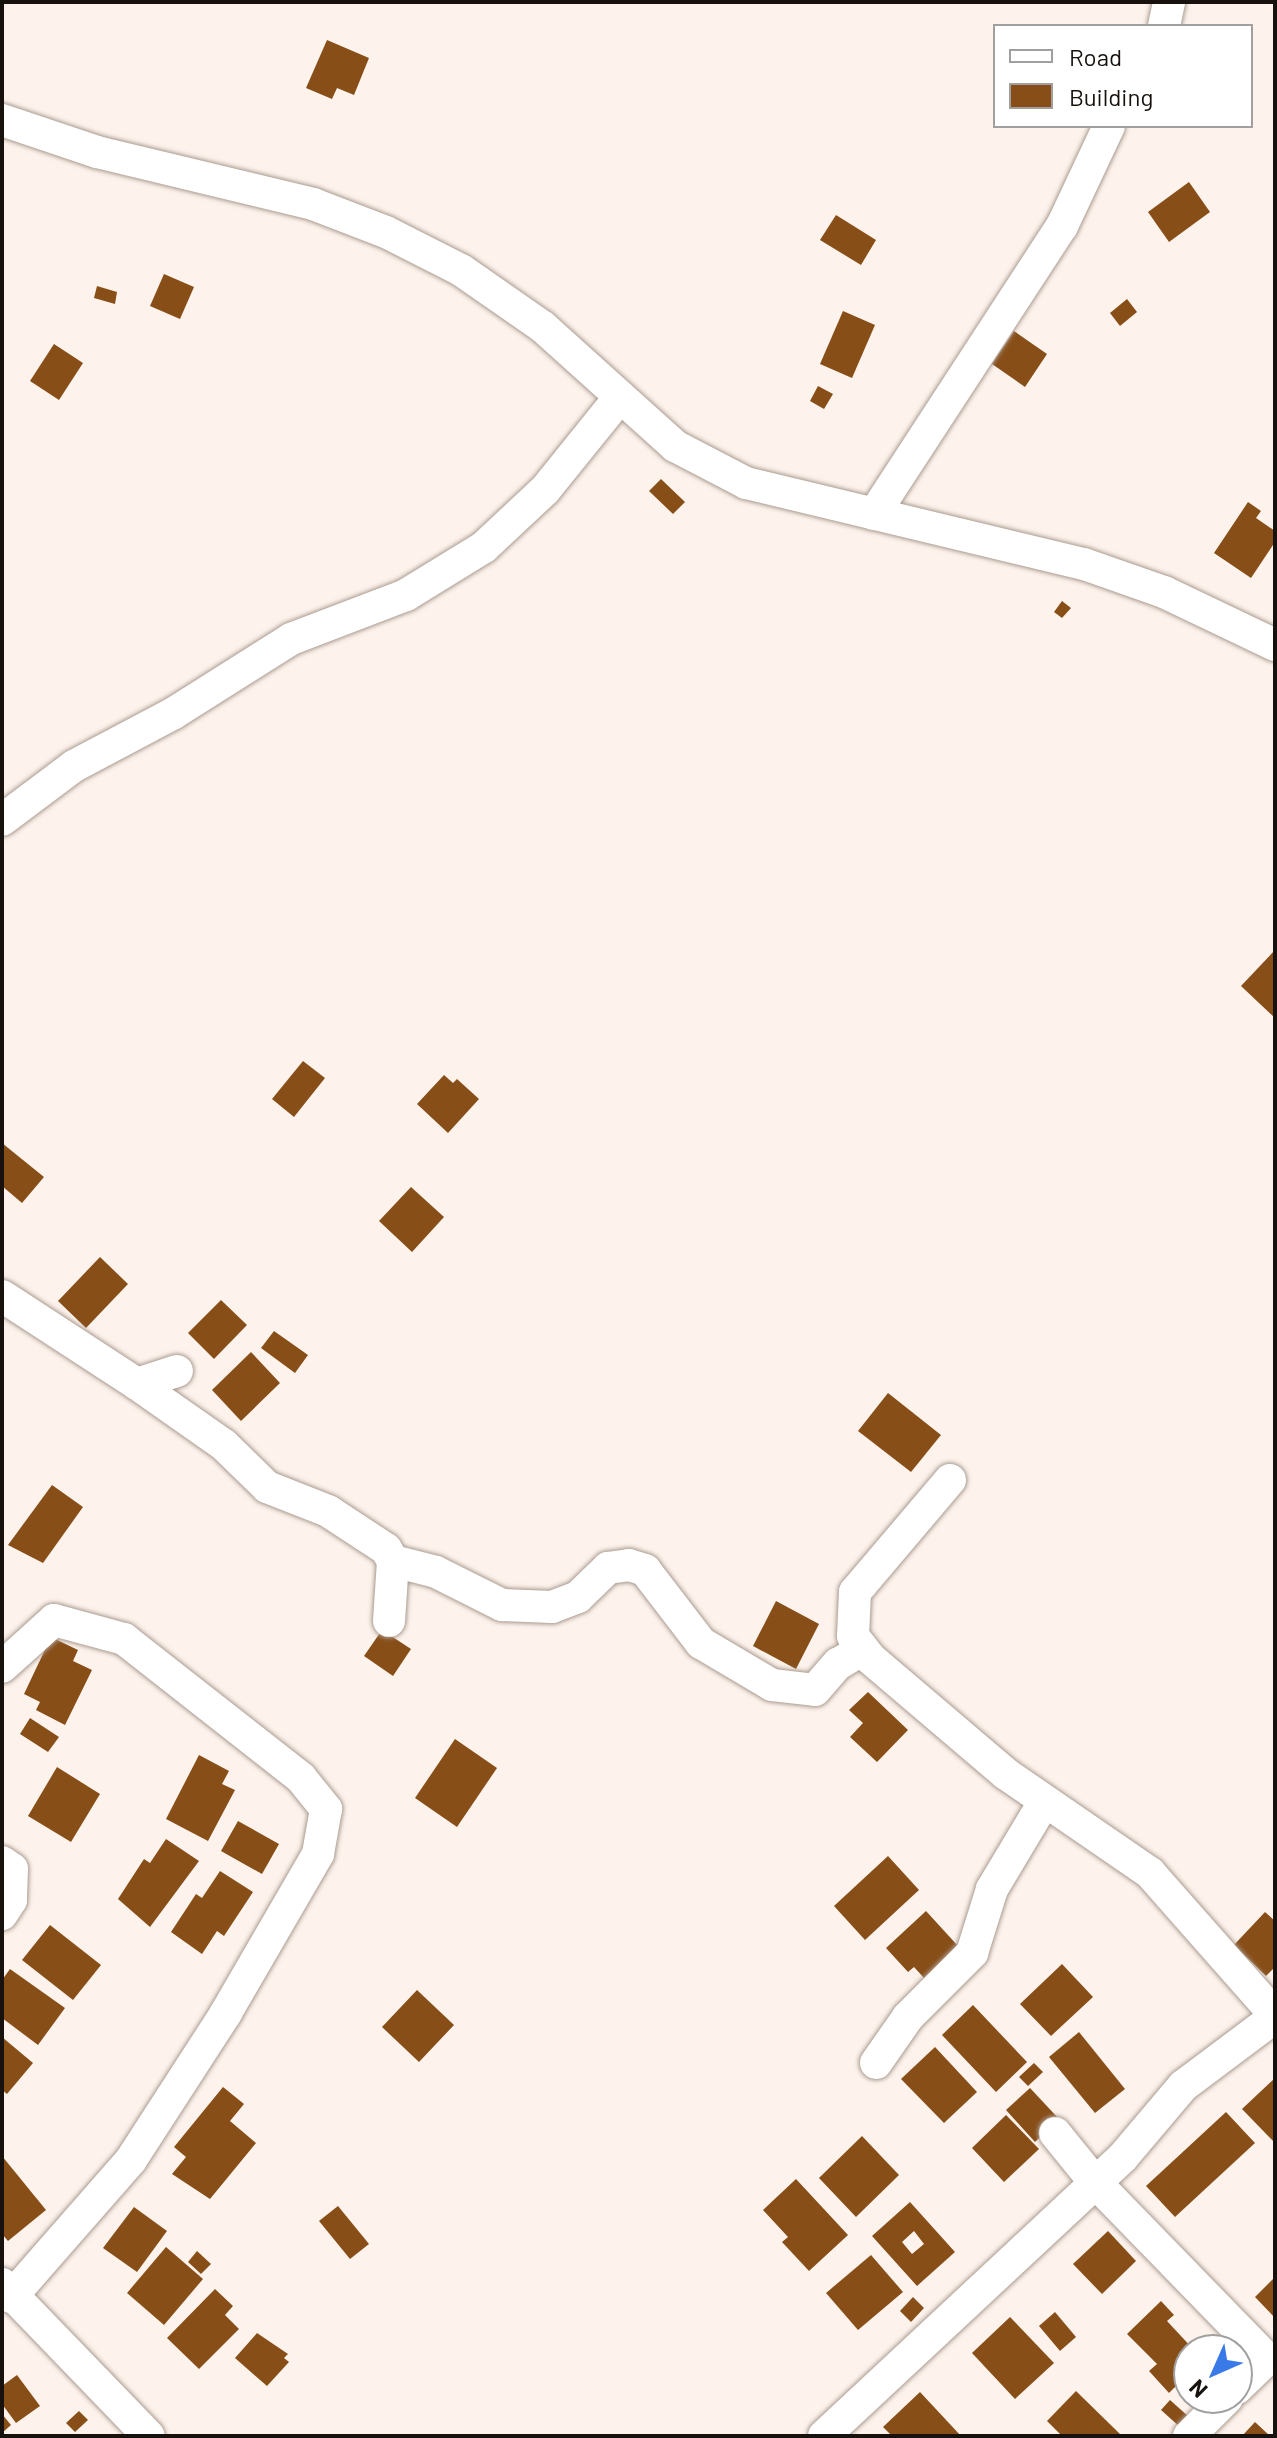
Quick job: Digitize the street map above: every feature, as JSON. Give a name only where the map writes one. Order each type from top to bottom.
[{"type":"street","points":[[1164,24],[1169,2]]},
{"type":"street","points":[[2,120],[97,152],[313,204],[386,232],[461,270],[543,327],[620,397],[707,466],[746,483],[1084,564],[1226,618],[1275,645]]},
{"type":"street","points":[[874,514],[1062,226],[1108,128]]},
{"type":"street","points":[[2,820],[74,766],[174,713],[291,639],[406,595],[484,547],[545,490],[620,397]]},
{"type":"street","points":[[2,1296],[224,1445],[267,1487],[355,1525],[393,1561],[436,1572],[502,1605],[552,1607],[578,1597],[608,1568],[629,1565],[645,1570],[701,1643],[772,1685],[815,1690],[838,1664],[863,1649]]},
{"type":"street","points":[[137,1384],[177,1371]]},
{"type":"street","points":[[824,2436],[1093,2180],[1134,2145],[1183,2086],[1275,2016],[1150,1873],[1044,1802],[863,1649],[853,1636],[855,1592],[950,1480]]},
{"type":"street","points":[[389,1621],[393,1561]]},
{"type":"street","points":[[2,1667],[54,1620],[124,1639],[301,1778],[326,1809],[318,1854],[226,2013],[140,2146],[7,2290],[149,2436]]},
{"type":"street","points":[[876,2063],[908,2017],[972,1953],[992,1889],[1044,1802]]},
{"type":"street","points":[[2,1862],[12,1869],[11,1900],[2,1914]]},
{"type":"street","points":[[1055,2133],[1093,2180],[1271,2366],[1253,2378]]},
{"type":"street","points":[[1189,2436],[1211,2414]]},
{"type":"building","points":[[327,40],[369,58],[354,95],[337,88],[332,99],[306,88]]},
{"type":"building","points":[[1189,182],[1210,212],[1169,242],[1148,212]]},
{"type":"building","points":[[836,215],[876,240],[861,265],[820,240]]},
{"type":"building","points":[[164,274],[194,287],[180,319],[150,306]]},
{"type":"building","points":[[97,286],[117,292],[115,304],[94,298]]},
{"type":"building","points":[[1127,299],[1137,312],[1120,326],[1110,313]]},
{"type":"building","points":[[843,311],[875,325],[852,378],[820,364]]},
{"type":"building","points":[[1014,331],[1047,354],[1025,387],[992,364]]},
{"type":"building","points":[[54,344],[83,363],[59,400],[30,381]]},
{"type":"building","points":[[818,386],[833,394],[824,409],[810,401]]},
{"type":"building","points":[[661,479],[685,502],[673,514],[649,491]]},
{"type":"building","points":[[1248,502],[1261,511],[1256,518],[1275,531],[1275,542],[1251,578],[1214,553]]},
{"type":"building","points":[[1062,601],[1071,608],[1062,618],[1054,612]]},
{"type":"building","points":[[1275,950],[1275,1018],[1241,986]]},
{"type":"building","points":[[303,1061],[325,1078],[294,1117],[272,1099]]},
{"type":"building","points":[[444,1075],[453,1083],[457,1079],[479,1099],[448,1133],[417,1104]]},
{"type":"building","points":[[2,1143],[44,1177],[22,1203],[2,1186]]},
{"type":"building","points":[[411,1187],[444,1217],[412,1252],[379,1221]]},
{"type":"building","points":[[100,1257],[128,1284],[86,1328],[58,1301]]},
{"type":"building","points":[[221,1300],[247,1325],[214,1359],[188,1333]]},
{"type":"building","points":[[274,1331],[308,1355],[295,1373],[261,1348]]},
{"type":"building","points":[[251,1352],[280,1383],[241,1421],[212,1390]]},
{"type":"building","points":[[888,1393],[941,1435],[911,1472],[858,1431]]},
{"type":"building","points":[[52,1485],[83,1507],[43,1563],[8,1545]]},
{"type":"building","points":[[776,1601],[819,1624],[796,1669],[753,1646]]},
{"type":"building","points":[[382,1630],[411,1649],[393,1676],[364,1656]]},
{"type":"building","points":[[51,1637],[78,1650],[73,1661],[92,1670],[65,1725],[36,1710],[40,1702],[24,1694]]},
{"type":"building","points":[[868,1692],[908,1730],[877,1762],[850,1737],[863,1723],[849,1710]]},
{"type":"building","points":[[30,1718],[59,1737],[48,1752],[20,1734]]},
{"type":"building","points":[[455,1739],[497,1768],[457,1827],[415,1798]]},
{"type":"building","points":[[199,1755],[229,1771],[222,1784],[235,1790],[208,1841],[166,1819]]},
{"type":"building","points":[[57,1767],[100,1794],[71,1842],[28,1816]]},
{"type":"building","points":[[238,1821],[279,1844],[262,1874],[221,1851]]},
{"type":"building","points":[[166,1839],[199,1861],[150,1927],[118,1899],[144,1859],[150,1863]]},
{"type":"building","points":[[888,1856],[919,1890],[865,1940],[834,1906]]},
{"type":"building","points":[[220,1871],[253,1892],[224,1936],[217,1931],[202,1954],[171,1932],[196,1894],[202,1898]]},
{"type":"building","points":[[926,1911],[958,1946],[924,1978],[914,1967],[908,1972],[886,1948]]},
{"type":"building","points":[[1265,1912],[1275,1921],[1275,1967],[1266,1976],[1234,1945]]},
{"type":"building","points":[[50,1925],[101,1965],[73,2000],[22,1960]]},
{"type":"building","points":[[1062,1964],[1093,1997],[1051,2036],[1020,2004]]},
{"type":"building","points":[[10,1969],[65,2008],[38,2045],[2,2018],[2,1980]]},
{"type":"building","points":[[417,1990],[454,2025],[419,2062],[382,2027]]},
{"type":"building","points":[[973,2005],[1027,2062],[996,2092],[942,2035]]},
{"type":"building","points":[[1079,2032],[1125,2089],[1095,2113],[1049,2057]]},
{"type":"building","points":[[2,2037],[33,2063],[7,2094],[2,2090]]},
{"type":"building","points":[[935,2047],[977,2092],[944,2123],[901,2079]]},
{"type":"building","points":[[1034,2063],[1043,2072],[1028,2086],[1019,2077]]},
{"type":"building","points":[[1275,2078],[1275,2143],[1242,2109]]},
{"type":"building","points":[[223,2087],[244,2104],[230,2121],[256,2143],[210,2199],[172,2174],[186,2157],[174,2147]]},
{"type":"building","points":[[1030,2088],[1059,2119],[1035,2142],[1006,2110]]},
{"type":"building","points":[[1226,2112],[1255,2143],[1175,2217],[1146,2186]]},
{"type":"building","points":[[1006,2115],[1039,2149],[1004,2182],[972,2148]]},
{"type":"building","points":[[862,2136],[899,2175],[856,2217],[819,2178]]},
{"type":"building","points":[[2,2156],[46,2210],[8,2241],[2,2234]]},
{"type":"building","points":[[796,2179],[848,2235],[809,2271],[782,2242],[788,2237],[763,2210]]},
{"type":"building","points":[[910,2202],[955,2252],[917,2286],[872,2236]],"holes":[[[914,2231],[924,2244],[912,2254],[902,2242]]]},
{"type":"building","points":[[338,2206],[369,2244],[350,2259],[319,2221]]},
{"type":"building","points":[[134,2207],[167,2231],[137,2272],[103,2248]]},
{"type":"building","points":[[1108,2231],[1136,2261],[1102,2294],[1073,2264]]},
{"type":"building","points":[[166,2247],[203,2279],[164,2325],[127,2293]]},
{"type":"building","points":[[197,2251],[211,2264],[201,2274],[188,2262]]},
{"type":"building","points":[[871,2255],[903,2292],[858,2330],[826,2293]]},
{"type":"building","points":[[1275,2277],[1275,2318],[1255,2297]]},
{"type":"building","points":[[215,2289],[233,2306],[225,2315],[239,2329],[199,2369],[167,2338]]},
{"type":"building","points":[[913,2297],[924,2308],[911,2322],[900,2311]]},
{"type":"building","points":[[1161,2301],[1174,2315],[1167,2321],[1179,2334],[1173,2334],[1173,2389],[1169,2393],[1149,2371],[1157,2364],[1127,2334]]},
{"type":"building","points":[[1055,2312],[1076,2337],[1060,2351],[1039,2326]]},
{"type":"building","points":[[1010,2317],[1054,2363],[1015,2399],[972,2353]]},
{"type":"building","points":[[257,2333],[288,2354],[284,2358],[289,2362],[267,2386],[235,2358]]},
{"type":"building","points":[[17,2375],[40,2406],[16,2423],[2,2404],[2,2386]]},
{"type":"building","points":[[1076,2391],[1122,2436],[1062,2436],[1047,2421]]},
{"type":"building","points":[[920,2392],[961,2436],[892,2436],[883,2427]]},
{"type":"building","points":[[1170,2400],[1173,2414],[1189,2417],[1180,2427],[1161,2410]]},
{"type":"building","points":[[79,2411],[88,2420],[75,2432],[66,2423]]},
{"type":"building","points":[[2,2414],[11,2425],[2,2433]]},
{"type":"building","points":[[1255,2422],[1270,2436],[1242,2436]]}]
